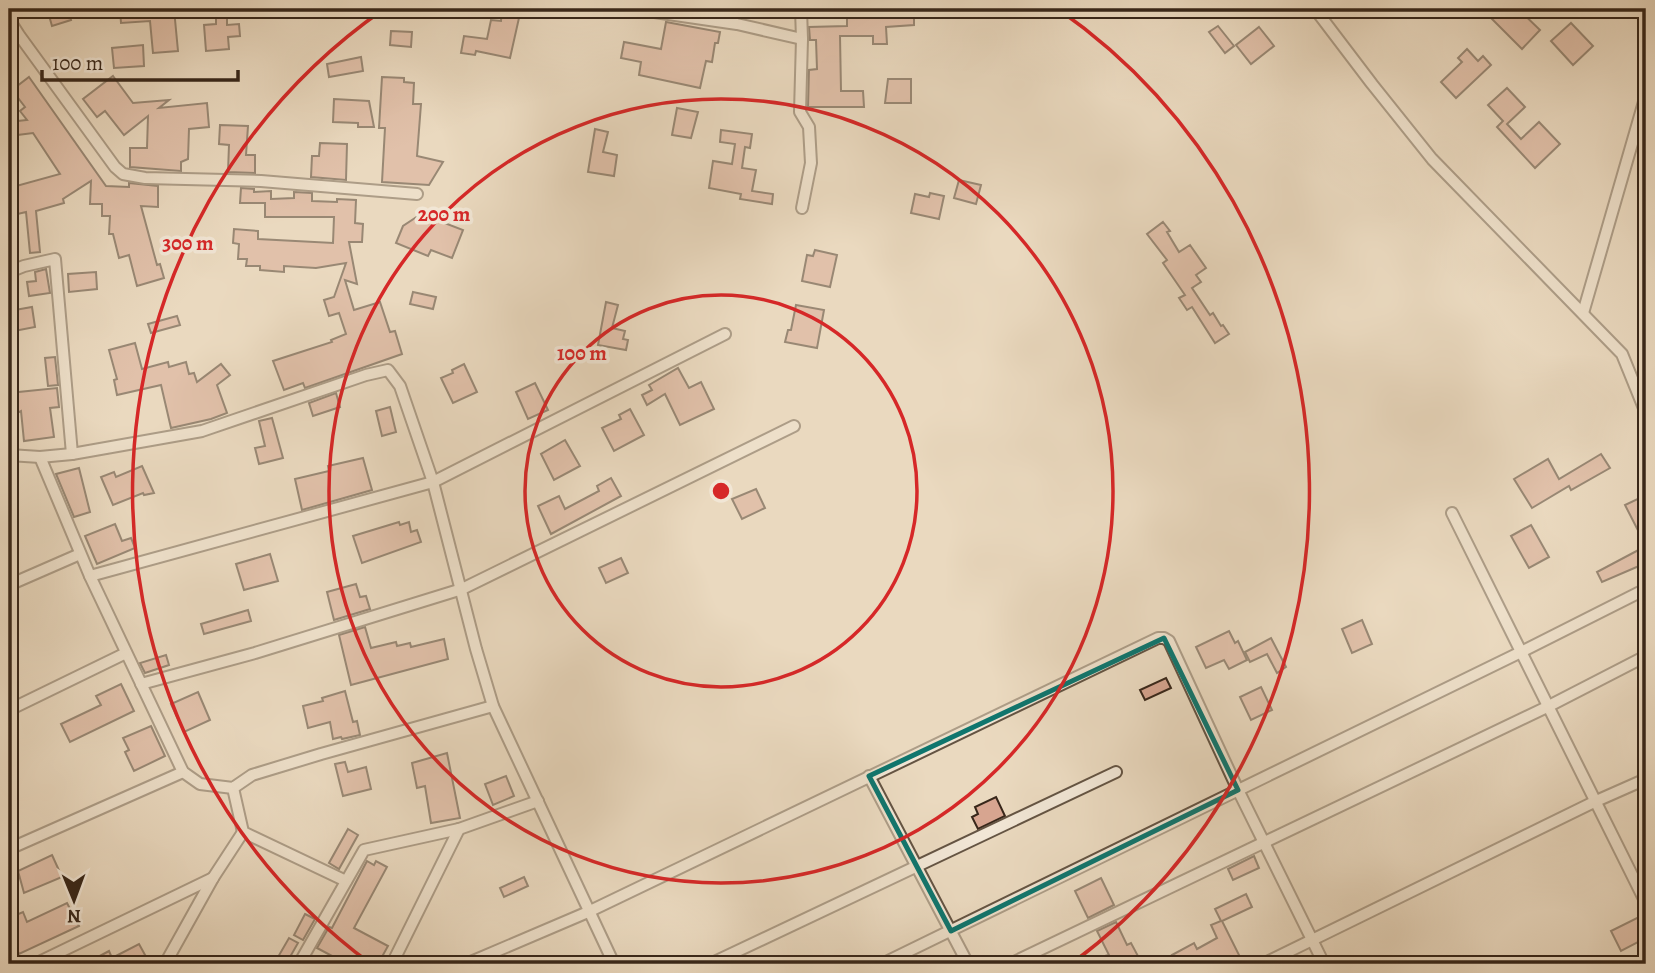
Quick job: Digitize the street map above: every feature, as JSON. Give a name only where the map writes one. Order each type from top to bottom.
[{"type":"street","points":[[634,9],[737,24],[802,39]]},
{"type":"street","points":[[801,9],[800,112],[809,127],[811,163],[802,208]]},
{"type":"street","points":[[1315,9],[1432,159],[1622,354],[1646,413]]},
{"type":"street","points":[[9,13],[10,21],[19,35],[114,167],[123,174],[145,178],[261,181],[417,194]]},
{"type":"street","points":[[1583,313],[1646,95]]},
{"type":"street","points":[[9,272],[55,259],[72,454]]},
{"type":"street","points":[[90,576],[433,482],[725,334]]},
{"type":"street","points":[[9,455],[40,457],[72,454],[202,431],[388,370],[400,386],[433,482],[493,706],[614,964]]},
{"type":"street","points":[[141,684],[255,653],[462,589],[794,426]]},
{"type":"street","points":[[40,457],[80,554],[183,772],[200,784],[233,788],[252,775],[493,706]]},
{"type":"street","points":[[1452,513],[1644,899]]},
{"type":"street","points":[[9,585],[80,554]]},
{"type":"street","points":[[882,964],[1646,589]]},
{"type":"street","points":[[466,964],[588,912],[869,776],[1164,638],[1169,641],[1238,790],[1324,964]]},
{"type":"street","points":[[9,710],[126,653]]},
{"type":"street","points":[[1010,964],[1548,707],[1646,656]]},
{"type":"street","points":[[9,849],[183,772]]},
{"type":"street","points":[[710,964],[1116,772]]},
{"type":"street","points":[[869,776],[968,964]]},
{"type":"street","points":[[1263,964],[1646,779]]},
{"type":"street","points":[[165,964],[213,878],[243,832],[233,788]]},
{"type":"street","points":[[299,964],[364,849],[459,829],[538,801]]},
{"type":"street","points":[[392,964],[459,829]]},
{"type":"street","points":[[243,832],[346,881]]},
{"type":"street","points":[[35,964],[213,878]]},
{"type":"highlighted area","points":[[1164,638],[1238,790],[951,931],[869,776]]},
{"type":"building","points":[[68,9],[71,20],[52,26],[48,12]]},
{"type":"building","points":[[120,9],[174,9],[178,51],[153,53],[150,21],[121,23]]},
{"type":"building","points":[[502,9],[521,9],[510,58],[476,51],[475,55],[461,53],[464,36],[487,39],[491,20],[501,21]]},
{"type":"building","points":[[884,9],[914,9],[914,25],[886,27],[887,44],[873,44],[873,36],[840,36],[841,91],[863,91],[864,107],[808,107],[809,70],[817,69],[816,40],[810,40],[809,27],[847,26],[847,18],[885,17]]},
{"type":"building","points":[[1482,9],[1518,9],[1540,30],[1522,49]]},
{"type":"building","points":[[227,17],[227,25],[239,24],[240,36],[228,37],[229,49],[206,51],[204,25],[216,24],[216,18]]},
{"type":"building","points":[[666,22],[720,32],[712,62],[706,61],[700,88],[639,75],[641,62],[621,58],[624,42],[661,49]]},
{"type":"building","points":[[1571,23],[1593,46],[1573,65],[1551,41]]},
{"type":"building","points":[[1218,26],[1234,46],[1225,53],[1209,32]]},
{"type":"building","points":[[1259,27],[1274,46],[1251,64],[1236,45]]},
{"type":"building","points":[[391,31],[412,32],[411,47],[390,45]]},
{"type":"building","points":[[143,45],[144,66],[114,68],[112,48]]},
{"type":"building","points":[[1467,49],[1478,61],[1483,56],[1491,65],[1456,98],[1441,82],[1462,62],[1458,58]]},
{"type":"building","points":[[361,57],[363,71],[329,77],[327,64]]},
{"type":"building","points":[[113,76],[133,103],[169,100],[159,108],[207,103],[209,127],[189,129],[188,159],[181,162],[181,171],[130,167],[130,148],[147,148],[148,116],[124,135],[105,111],[97,117],[83,99]]},
{"type":"building","points":[[29,77],[106,186],[129,187],[129,183],[158,186],[158,207],[141,206],[157,265],[160,264],[164,278],[137,286],[129,255],[119,258],[113,234],[109,234],[110,216],[102,216],[102,204],[90,204],[91,181],[63,199],[64,203],[36,211],[40,252],[30,253],[26,212],[9,216],[9,188],[60,174],[33,133],[9,136],[9,122],[27,120],[20,111],[25,107],[12,90]]},
{"type":"building","points":[[382,77],[404,78],[404,82],[414,83],[413,104],[421,104],[417,156],[443,162],[429,185],[382,182],[385,128],[379,128]]},
{"type":"building","points":[[888,79],[911,79],[911,103],[885,103]]},
{"type":"building","points":[[1507,88],[1525,107],[1507,124],[1521,139],[1539,122],[1560,144],[1535,168],[1497,127],[1503,121],[1488,105]]},
{"type":"building","points":[[334,99],[369,101],[374,127],[333,122]]},
{"type":"building","points":[[677,108],[698,112],[691,138],[672,135]]},
{"type":"building","points":[[220,125],[248,126],[246,155],[255,155],[255,173],[228,172],[229,145],[219,144]]},
{"type":"building","points":[[595,129],[608,132],[603,152],[617,155],[614,176],[588,172]]},
{"type":"building","points":[[721,130],[752,134],[750,148],[745,147],[742,168],[756,170],[752,191],[773,194],[772,204],[740,199],[741,194],[709,188],[713,161],[732,164],[735,144],[720,142]]},
{"type":"building","points":[[320,143],[347,144],[346,180],[311,177],[312,156],[319,156]]},
{"type":"building","points":[[959,180],[981,185],[976,204],[954,198]]},
{"type":"building","points":[[241,188],[254,189],[254,192],[271,191],[271,199],[294,198],[294,192],[312,193],[312,201],[356,200],[355,223],[363,224],[362,242],[349,242],[357,284],[345,280],[354,310],[380,302],[390,332],[395,331],[402,354],[305,388],[303,383],[284,390],[273,361],[332,342],[331,340],[346,334],[339,313],[329,316],[324,300],[334,297],[346,263],[316,268],[284,266],[284,272],[260,270],[260,266],[246,266],[247,259],[238,259],[239,244],[233,243],[234,229],[258,231],[258,239],[333,243],[334,217],[265,217],[265,203],[240,203]]},
{"type":"building","points":[[930,193],[944,196],[939,219],[911,213],[915,194],[929,197]]},
{"type":"building","points":[[421,214],[463,230],[452,258],[431,250],[428,256],[396,243],[403,226]]},
{"type":"building","points":[[1163,222],[1179,252],[1190,245],[1206,268],[1196,275],[1201,282],[1192,288],[1210,315],[1213,313],[1229,334],[1215,343],[1192,307],[1187,310],[1179,298],[1185,295],[1163,263],[1167,260],[1147,234]]},
{"type":"building","points":[[815,250],[837,255],[830,287],[802,281],[807,255],[813,256]]},
{"type":"building","points":[[46,269],[50,293],[29,296],[27,282],[36,281],[35,272]]},
{"type":"building","points":[[96,272],[97,289],[69,292],[68,274]]},
{"type":"building","points":[[413,292],[436,297],[433,309],[410,304]]},
{"type":"building","points":[[606,302],[618,305],[612,328],[625,331],[623,339],[628,340],[626,350],[598,345]]},
{"type":"building","points":[[796,305],[824,310],[817,348],[785,342],[788,330],[791,330]]},
{"type":"building","points":[[32,307],[35,327],[9,332],[9,311]]},
{"type":"building","points":[[177,316],[180,325],[151,333],[148,324]]},
{"type":"building","points":[[135,343],[142,369],[168,362],[169,367],[186,362],[189,374],[194,373],[197,382],[221,364],[230,375],[217,385],[227,413],[171,428],[161,385],[117,395],[114,380],[117,379],[109,350]]},
{"type":"building","points":[[55,357],[58,385],[48,386],[45,358]]},
{"type":"building","points":[[464,364],[477,392],[453,403],[441,378]]},
{"type":"building","points":[[678,368],[689,388],[701,382],[714,409],[680,425],[665,394],[647,405],[642,395],[652,390],[649,385]]},
{"type":"building","points":[[535,383],[548,410],[528,419],[516,392]]},
{"type":"building","points":[[57,388],[59,407],[50,408],[54,437],[24,441],[21,411],[9,417],[9,393]]},
{"type":"building","points":[[336,393],[340,407],[313,416],[309,403]]},
{"type":"building","points":[[390,407],[396,432],[382,436],[376,411]]},
{"type":"building","points":[[630,409],[644,435],[614,451],[602,428],[621,419],[619,415]]},
{"type":"building","points":[[272,418],[283,458],[259,464],[255,448],[265,446],[259,421]]},
{"type":"building","points":[[565,440],[580,466],[554,480],[541,454]]},
{"type":"building","points":[[1601,454],[1610,468],[1571,490],[1569,486],[1532,508],[1514,479],[1548,459],[1559,479]]},
{"type":"building","points":[[363,458],[372,490],[302,510],[295,479],[329,471],[328,466]]},
{"type":"building","points":[[142,466],[154,493],[143,493],[113,505],[101,477],[114,472],[116,477]]},
{"type":"building","points":[[79,468],[90,512],[74,517],[56,474]]},
{"type":"building","points":[[611,478],[621,496],[551,534],[538,506],[559,496],[565,509],[599,491],[597,486]]},
{"type":"building","points":[[756,489],[765,508],[742,519],[732,499]]},
{"type":"building","points":[[1646,495],[1646,546],[1625,505]]},
{"type":"building","points":[[399,522],[400,525],[409,522],[411,532],[417,530],[421,542],[362,563],[353,536]]},
{"type":"building","points":[[115,524],[122,541],[131,538],[135,548],[97,564],[85,536]]},
{"type":"building","points":[[1531,525],[1549,557],[1529,568],[1511,536]]},
{"type":"building","points":[[1646,546],[1646,563],[1602,582],[1597,572]]},
{"type":"building","points":[[270,554],[278,581],[244,590],[236,564]]},
{"type":"building","points":[[621,558],[628,573],[606,583],[599,568]]},
{"type":"building","points":[[356,584],[360,597],[366,596],[370,609],[334,620],[327,592]]},
{"type":"building","points":[[248,610],[251,621],[204,634],[201,624]]},
{"type":"building","points":[[1362,620],[1372,644],[1352,653],[1342,629]]},
{"type":"building","points":[[365,627],[371,648],[396,642],[397,646],[410,643],[411,647],[444,639],[448,659],[351,685],[339,635]]},
{"type":"building","points":[[1229,631],[1235,643],[1238,641],[1247,660],[1229,669],[1224,660],[1206,668],[1196,647]]},
{"type":"building","points":[[1271,638],[1286,667],[1277,673],[1267,654],[1250,662],[1245,652]]},
{"type":"building","points":[[166,655],[169,665],[145,673],[140,663]]},
{"type":"building","points":[[1166,678],[1171,688],[1145,700],[1140,690]]},
{"type":"building","points":[[121,684],[134,711],[70,742],[61,724],[101,705],[96,696]]},
{"type":"building","points":[[1261,687],[1272,710],[1251,720],[1240,697]]},
{"type":"building","points":[[345,691],[353,722],[357,721],[360,735],[333,739],[330,722],[308,728],[303,706]]},
{"type":"building","points":[[198,692],[210,720],[184,732],[171,704]]},
{"type":"building","points":[[151,726],[165,756],[134,771],[125,752],[129,750],[123,738]]},
{"type":"building","points":[[447,753],[460,818],[431,823],[425,786],[417,788],[412,763]]},
{"type":"building","points":[[345,762],[348,772],[366,767],[371,789],[343,796],[335,764]]},
{"type":"building","points":[[506,776],[514,796],[493,805],[485,784]]},
{"type":"building","points":[[996,797],[1005,816],[978,829],[972,817],[978,814],[975,807]]},
{"type":"building","points":[[348,829],[358,835],[339,869],[329,863]]},
{"type":"building","points":[[52,855],[62,877],[24,893],[18,871]]},
{"type":"building","points":[[1254,856],[1259,868],[1233,880],[1228,869]]},
{"type":"building","points":[[367,861],[374,865],[376,861],[387,867],[354,928],[388,946],[378,964],[347,964],[317,948],[329,927],[332,928]]},
{"type":"building","points":[[524,877],[528,886],[504,897],[500,888]]},
{"type":"building","points":[[1101,878],[1114,905],[1088,918],[1075,891]]},
{"type":"building","points":[[1246,894],[1252,907],[1222,921],[1241,959],[1231,964],[1177,964],[1172,955],[1194,943],[1197,949],[1217,938],[1211,925],[1221,921],[1215,909]]},
{"type":"building","points":[[67,903],[79,926],[19,954],[9,931],[9,918],[23,912],[27,922]]},
{"type":"building","points":[[305,914],[315,919],[303,940],[294,935]]},
{"type":"building","points":[[1641,916],[1646,925],[1646,938],[1621,951],[1611,931]]},
{"type":"building","points":[[1116,922],[1127,945],[1131,943],[1139,958],[1126,964],[1109,964],[1105,956],[1109,955],[1097,931]]},
{"type":"building","points":[[289,938],[298,943],[286,964],[274,964]]},
{"type":"building","points":[[139,944],[150,964],[85,964],[109,951],[112,958]]}]
